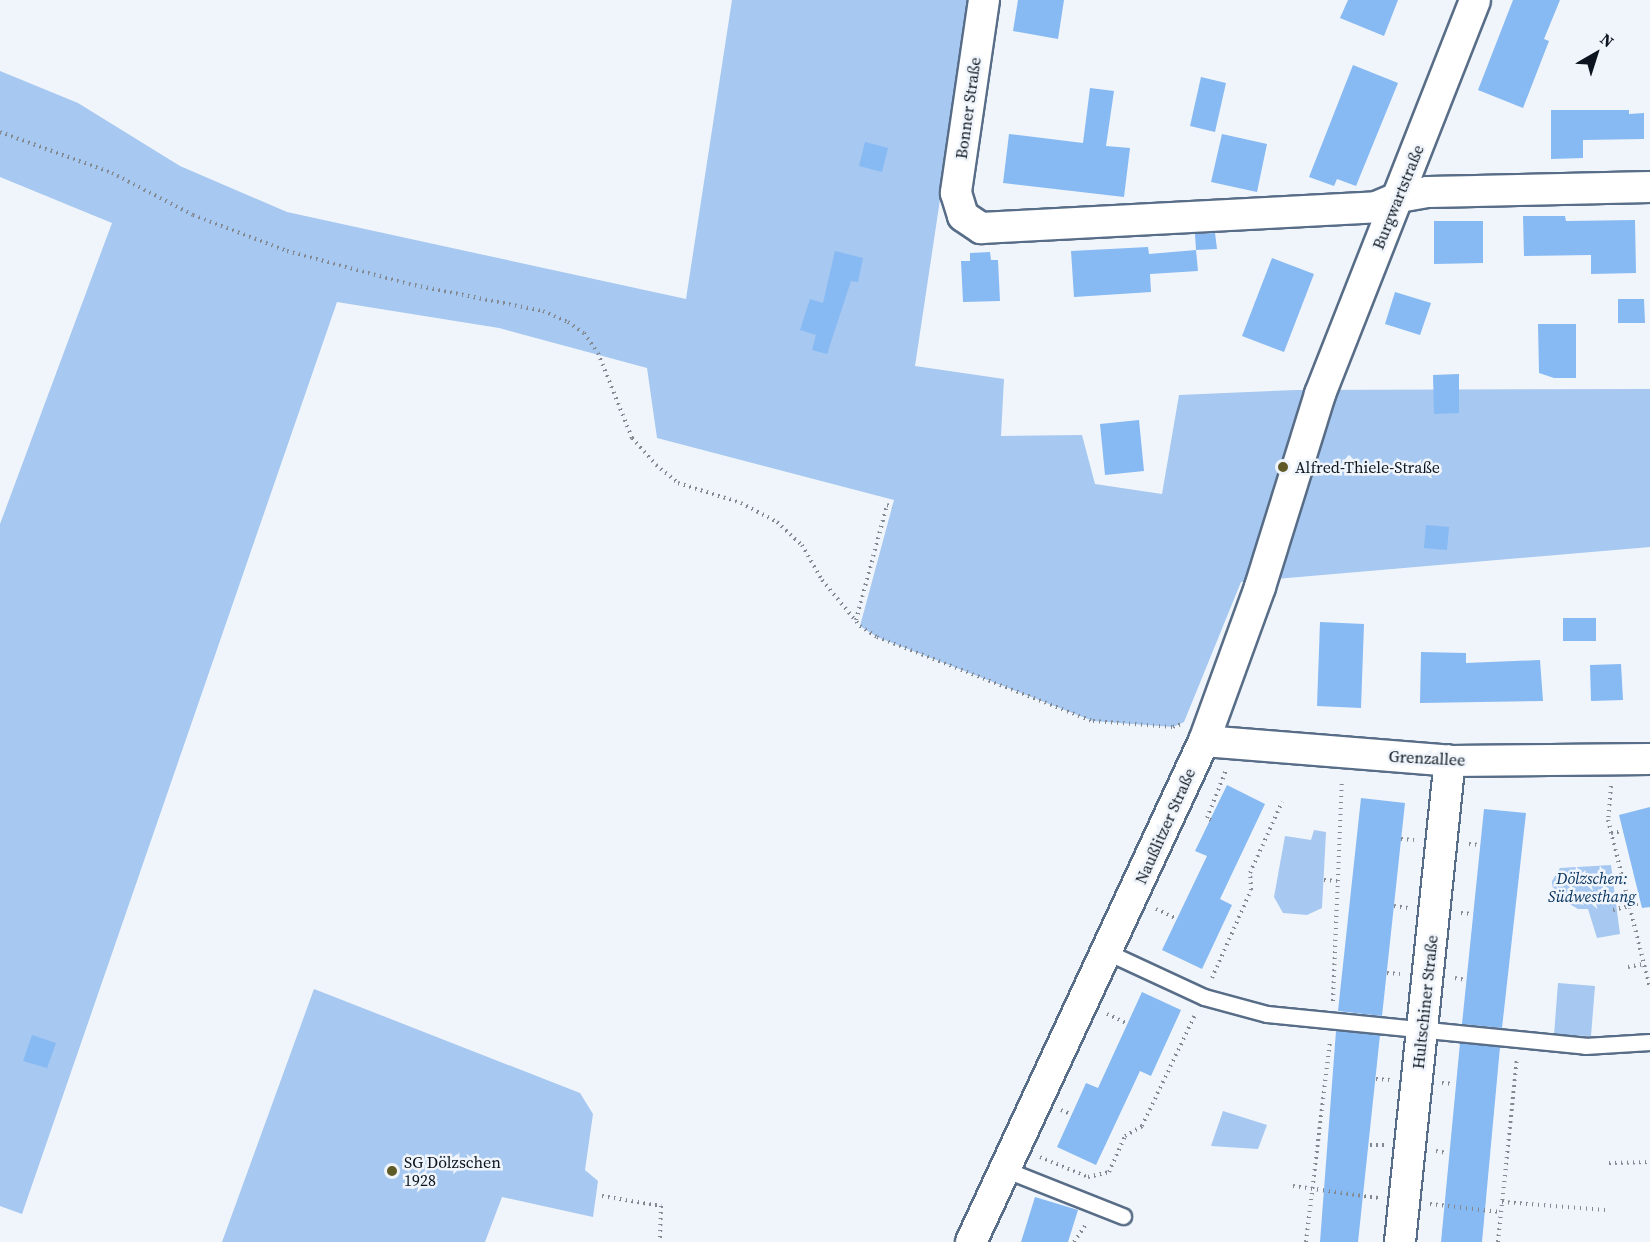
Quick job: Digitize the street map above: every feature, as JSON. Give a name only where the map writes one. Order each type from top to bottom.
[{"type":"street","name":"Bonner Straße","points":[[984,0],[956,193],[963,216],[981,228],[1376,207],[1399,197]]},
{"type":"street","name":"Burgwartstraße","points":[[1320,394],[1475,0]]},
{"type":"street","points":[[1399,197],[1428,192],[1650,187]]},
{"type":"street","name":"Naußlitzer Straße","points":[[971,1242],[1107,952],[1216,742],[1260,587],[1320,394]]},
{"type":"street","name":"Grenzallee","points":[[1216,742],[1450,761],[1650,759]]},
{"type":"street","name":"Hultschiner Straße","points":[[1400,1242],[1450,761]]},
{"type":"lane","points":[[1107,952],[1201,1003],[1267,1014],[1586,1046],[1650,1042]]},
{"type":"lane","points":[[1009,1157],[1123,1216]]},
{"type":"path","points":[[0,132],[112,173],[193,215],[287,251],[409,284],[543,311],[568,322],[584,333],[598,353],[632,438],[656,465],[678,483],[741,503],[777,522],[802,545],[822,580],[856,621],[877,637],[1093,721],[1173,727],[1184,722],[1216,742],[1226,774],[1207,818],[1210,820]]},
{"type":"path","points":[[856,621],[887,505],[893,507]]},
{"type":"path","points":[[1333,994],[1343,753]]},
{"type":"path","points":[[1616,758],[1609,810],[1611,833],[1650,988]]},
{"type":"path","points":[[1009,1157],[1088,1177],[1109,1172],[1125,1136],[1142,1126],[1201,1003],[1251,890],[1250,873],[1282,802]]},
{"type":"path","points":[[1611,833],[1623,831]]},
{"type":"path","points":[[1324,880],[1338,881]]},
{"type":"path","points":[[1613,910],[1641,903]]},
{"type":"path","points":[[1158,910],[1177,920]]},
{"type":"path","points":[[1628,967],[1644,964]]},
{"type":"path","points":[[1111,1016],[1128,1024]]},
{"type":"path","points":[[1306,1242],[1310,1190],[1331,1032]]},
{"type":"path","points":[[1498,1242],[1519,1038]]},
{"type":"path","points":[[1064,1112],[1071,1115]]},
{"type":"path","points":[[1609,1163],[1650,1162]]},
{"type":"path","points":[[1293,1186],[1310,1190],[1501,1212]]},
{"type":"path","points":[[602,1196],[661,1206],[660,1242]]},
{"type":"path","points":[[1502,1202],[1606,1210]]},
{"type":"green space","points":[[732,0],[970,0],[915,366],[1004,379],[1001,436],[1082,435],[1095,484],[1162,494],[1179,395],[1296,390],[1650,389],[1650,547],[1241,582],[1184,722],[1173,727],[1093,721],[877,637],[860,626],[894,500],[657,438],[647,368],[499,328],[337,302],[22,1214],[0,1206],[0,524],[112,223],[0,177],[0,71],[78,103],[180,166],[287,212],[686,299]]},
{"type":"green space","points":[[1314,830],[1326,832],[1322,908],[1307,915],[1283,913],[1274,897],[1285,836],[1311,840]]},
{"type":"green space","name":"Dölzschen: Südwesthang","points":[[1611,865],[1620,934],[1597,938],[1588,909],[1578,909],[1553,894],[1552,881],[1560,868]]},
{"type":"green space","points":[[1558,983],[1595,986],[1591,1036],[1554,1035]]},
{"type":"green space","points":[[314,989],[580,1093],[593,1114],[585,1170],[598,1181],[593,1217],[502,1197],[485,1242],[222,1242]]},
{"type":"green space","points":[[1223,1111],[1267,1125],[1258,1149],[1211,1146]]},
{"type":"building","points":[[1018,0],[1064,0],[1058,39],[1013,31]]},
{"type":"building","points":[[1348,0],[1398,0],[1384,36],[1340,18]]},
{"type":"building","points":[[1513,0],[1560,0],[1544,39],[1549,41],[1523,108],[1478,90]]},
{"type":"building","points":[[1353,65],[1398,83],[1356,186],[1337,179],[1334,186],[1309,177]]},
{"type":"building","points":[[1201,77],[1226,83],[1215,132],[1190,126]]},
{"type":"building","points":[[1090,88],[1114,91],[1106,146],[1130,148],[1124,197],[1003,183],[1009,134],[1083,143]]},
{"type":"building","points":[[1551,110],[1629,110],[1629,114],[1644,113],[1644,139],[1583,140],[1583,158],[1551,159]]},
{"type":"building","points":[[1222,134],[1267,144],[1257,192],[1211,182]]},
{"type":"building","points":[[865,142],[888,148],[882,172],[859,166]]},
{"type":"building","points":[[1523,216],[1565,216],[1566,221],[1635,220],[1636,273],[1591,274],[1591,255],[1524,256]]},
{"type":"building","points":[[1434,221],[1483,221],[1483,263],[1434,264]]},
{"type":"building","points":[[1215,233],[1217,249],[1196,250],[1195,234]]},
{"type":"building","points":[[1148,247],[1149,254],[1196,250],[1198,271],[1150,274],[1151,292],[1074,297],[1071,251]]},
{"type":"building","points":[[835,251],[863,258],[858,282],[851,281],[827,354],[812,350],[816,335],[800,330],[810,299],[823,303]]},
{"type":"building","points":[[990,252],[991,260],[998,260],[1000,301],[963,302],[961,261],[970,261],[970,253]]},
{"type":"building","points":[[1272,258],[1314,274],[1284,352],[1242,336]]},
{"type":"building","points":[[1395,292],[1431,303],[1420,335],[1385,324]]},
{"type":"building","points":[[1618,299],[1644,299],[1645,323],[1618,323]]},
{"type":"building","points":[[1538,324],[1576,324],[1576,378],[1554,378],[1539,373]]},
{"type":"building","points":[[1459,374],[1459,413],[1434,414],[1433,375]]},
{"type":"building","points":[[1139,420],[1144,471],[1105,475],[1100,424]]},
{"type":"building","points":[[1426,525],[1449,527],[1447,550],[1424,548]]},
{"type":"building","points":[[1563,618],[1596,618],[1596,641],[1563,641]]},
{"type":"building","points":[[1320,622],[1364,624],[1361,708],[1317,706]]},
{"type":"building","points":[[1421,652],[1466,653],[1466,663],[1540,660],[1543,701],[1420,703]]},
{"type":"building","points":[[1621,664],[1623,700],[1591,701],[1590,665]]},
{"type":"building","points":[[1227,785],[1265,804],[1220,899],[1232,905],[1202,969],[1162,950],[1207,856],[1195,851]]},
{"type":"building","points":[[1361,798],[1405,803],[1382,1016],[1338,1011]]},
{"type":"building","points":[[1650,807],[1650,907],[1642,908],[1619,815]]},
{"type":"building","points":[[1484,809],[1526,813],[1502,1028],[1462,1024]]},
{"type":"building","points":[[1142,992],[1181,1010],[1151,1076],[1140,1071],[1096,1165],[1057,1147],[1086,1083],[1098,1088]]},
{"type":"building","points":[[1336,1031],[1380,1035],[1358,1242],[1320,1242]]},
{"type":"building","points":[[32,1035],[56,1043],[47,1068],[23,1061]]},
{"type":"building","points":[[1460,1043],[1500,1047],[1482,1242],[1441,1242]]},
{"type":"building","points":[[1035,1197],[1078,1210],[1068,1242],[1021,1242]]},
{"type":"place","name":"Alfred-Thiele-Straße","points":[[1283,467]]},
{"type":"place","name":"SG Dölzschen 1928","points":[[392,1171]]}]
